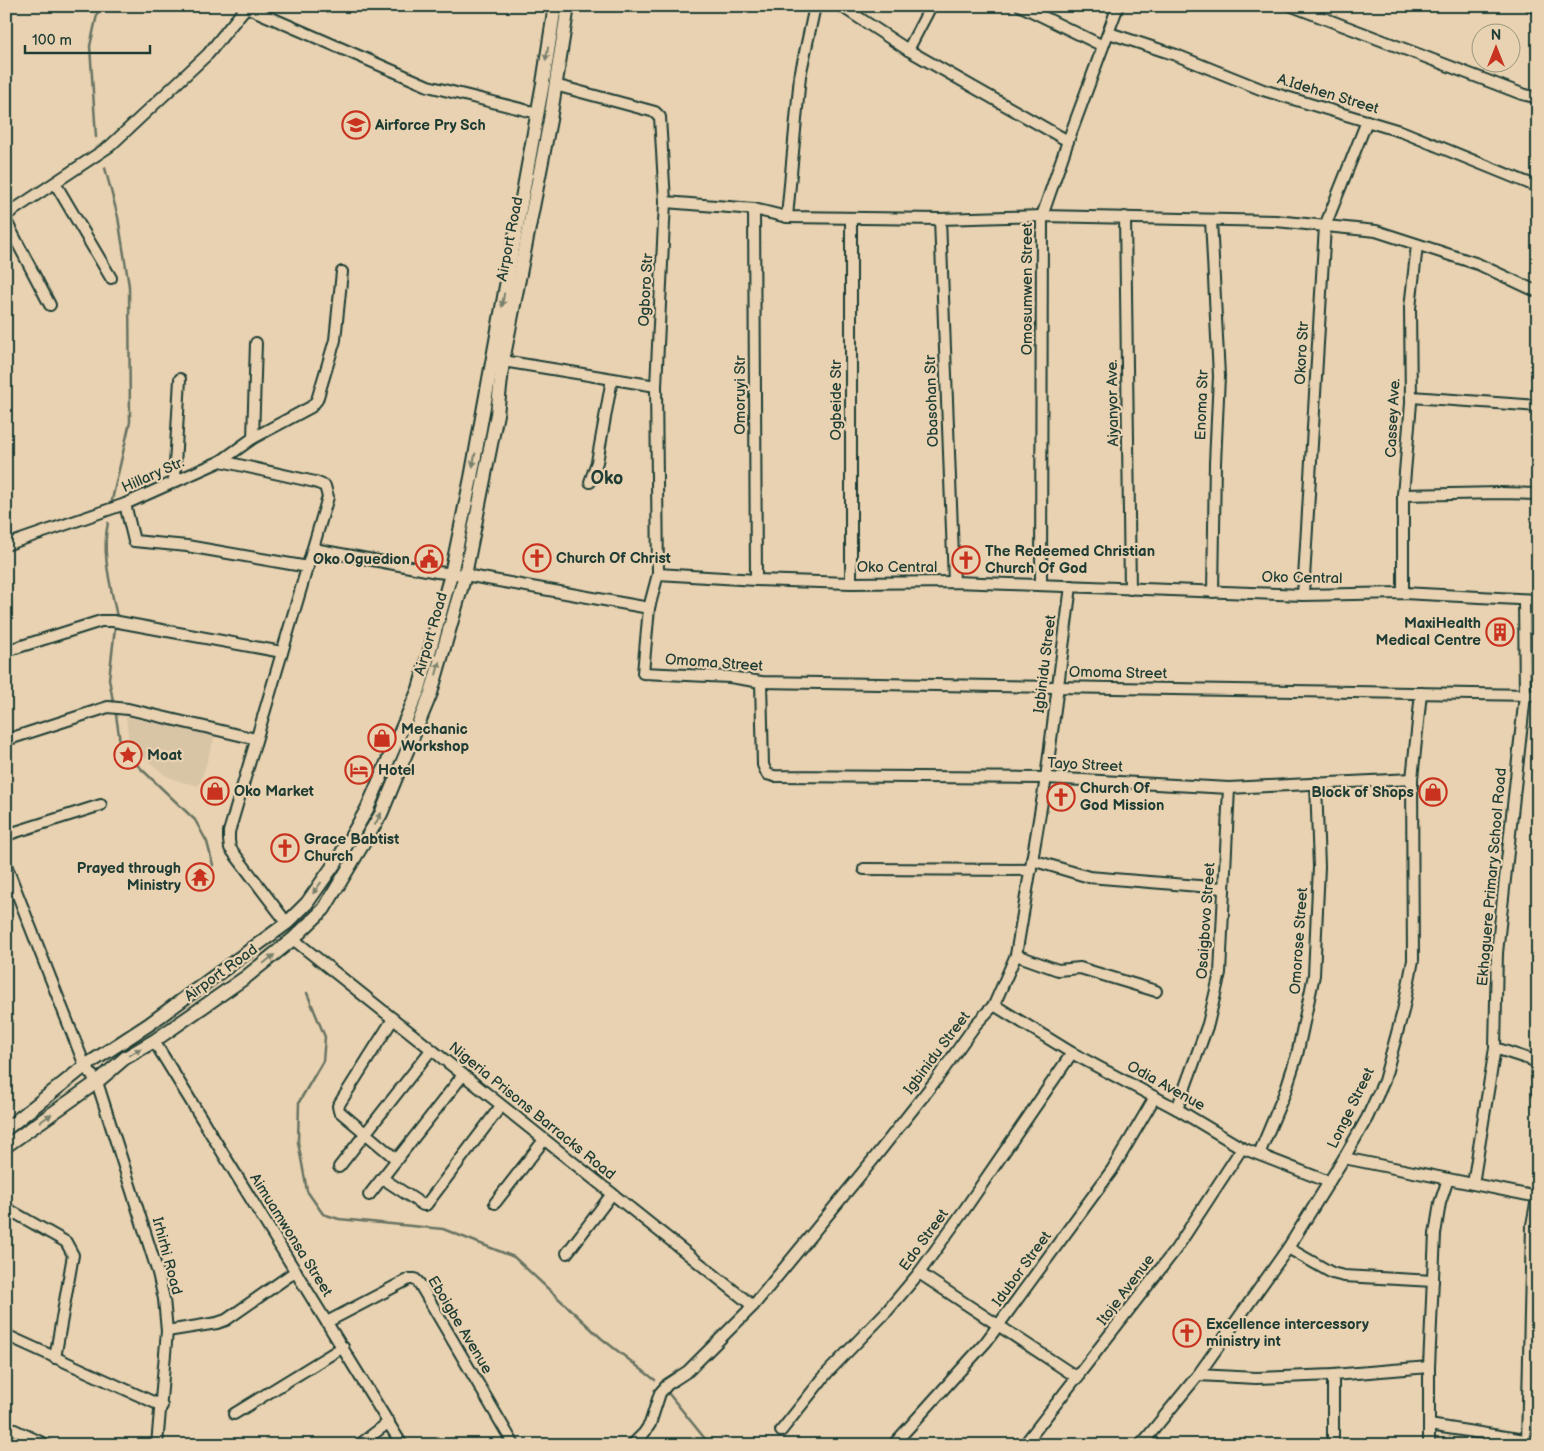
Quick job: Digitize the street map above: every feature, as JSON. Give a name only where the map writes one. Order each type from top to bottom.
[{"type":"main road","name":"Airport Road","points":[[6,1129],[85,1066],[148,1025],[287,923],[307,902],[340,856],[367,809],[419,688],[450,574],[479,434],[555,6]]},
{"type":"main road","name":"Airport Road","points":[[6,1146],[97,1082],[125,1058],[154,1041],[246,977],[293,939],[324,909],[381,814],[431,694],[465,575],[497,414],[503,361],[556,85],[568,6]]},
{"type":"street","points":[[787,217],[800,76],[815,6]]},
{"type":"street","points":[[841,6],[908,50],[1068,141]]},
{"type":"street","points":[[908,50],[931,6]]},
{"type":"street","points":[[1020,6],[1103,46]]},
{"type":"street","name":"Omosumwen Street","points":[[1041,585],[1042,216],[1118,6]]},
{"type":"street","points":[[1292,6],[1522,94],[1538,98]]},
{"type":"street","points":[[1531,6],[1538,8]]},
{"type":"street","points":[[6,215],[110,146],[208,54],[246,7],[428,86],[537,114]]},
{"type":"street","name":"A.Idehen Street","points":[[1109,33],[1176,55],[1263,90],[1403,132],[1538,187]]},
{"type":"street","name":"Ogboro Str","points":[[556,85],[655,112],[660,117],[665,202],[656,386],[658,574]]},
{"type":"street","name":"Okoro Str","points":[[1303,595],[1325,226],[1367,122]]},
{"type":"street","points":[[55,183],[111,278]]},
{"type":"street","points":[[665,202],[754,209],[787,217],[940,219],[1042,216],[1125,217],[1276,221],[1376,231],[1478,264],[1538,292]]},
{"type":"street","name":"Omoruyi Str","points":[[754,209],[756,580]]},
{"type":"street","name":"Aiyanyor Ave.","points":[[1125,217],[1130,589]]},
{"type":"street","name":"Ogbeide Str","points":[[851,218],[851,583]]},
{"type":"street","name":"Obasohan Str","points":[[940,219],[954,582]]},
{"type":"street","name":"Enoma Str","points":[[1211,220],[1219,376],[1215,463],[1213,592]]},
{"type":"street","points":[[6,221],[50,305]]},
{"type":"street","name":"Cassey Ave.","points":[[1403,593],[1403,495],[1411,397],[1410,308],[1417,245]]},
{"type":"street","name":"Hillary Str.","points":[[6,545],[126,504],[221,461],[253,438],[311,407],[317,400],[335,340],[342,272]]},
{"type":"street","points":[[253,438],[256,342]]},
{"type":"street","points":[[503,361],[656,386]]},
{"type":"street","points":[[174,482],[180,379]]},
{"type":"street","points":[[590,482],[598,462],[612,379]]},
{"type":"street","points":[[1411,397],[1538,406]]},
{"type":"street","points":[[221,461],[315,482],[325,486],[328,497],[228,840],[230,848],[287,923]]},
{"type":"street","points":[[1403,495],[1538,494]]},
{"type":"street","points":[[126,504],[134,541],[187,546],[308,567]]},
{"type":"street","points":[[314,549],[649,608],[658,574]]},
{"type":"street","name":"Oko Central","points":[[658,574],[851,583],[954,582],[1303,595],[1403,593],[1538,600]]},
{"type":"street","name":"Igbinidu Street","points":[[632,1445],[650,1424],[660,1393],[668,1384],[688,1370],[753,1306],[872,1161],[936,1080],[976,1024],[994,1005],[1016,955],[1046,778],[1070,586]]},
{"type":"street","name":"Ekhaguere Primary School Road","points":[[1472,1184],[1495,1048],[1497,953],[1525,695],[1524,600]]},
{"type":"street","name":"Omoma Street","points":[[649,608],[643,673],[730,677],[760,682],[1538,695]]},
{"type":"street","points":[[6,651],[102,621],[112,621],[282,652]]},
{"type":"street","name":"Tayo Street","points":[[760,682],[763,765],[767,774],[774,776],[1046,778],[1229,788],[1412,779]]},
{"type":"street","name":"Longe Street","points":[[1146,1444],[1198,1375],[1288,1248],[1367,1118],[1384,1081],[1403,1011],[1413,960],[1412,779],[1421,693]]},
{"type":"street","points":[[6,740],[108,707],[128,709],[256,739]]},
{"type":"street","name":"Omorose Street","points":[[1259,1154],[1285,1092],[1297,1056],[1314,975],[1319,867],[1316,783]]},
{"type":"street","name":"Osaigbovo Street","points":[[1177,1109],[1208,1024],[1220,973],[1229,788]]},
{"type":"street","points":[[6,836],[101,805]]},
{"type":"street","name":"Irhirhi Road","points":[[6,865],[85,1066],[97,1082],[158,1273],[164,1299],[167,1331],[162,1406],[157,1445]]},
{"type":"street","points":[[864,869],[1032,865],[1090,877],[1223,888]]},
{"type":"street","name":"Nigeria Prisons Barracks Road","points":[[293,939],[753,1306]]},
{"type":"street","points":[[1016,955],[1058,970],[1080,968],[1156,991]]},
{"type":"street","name":"Odia Avenue","points":[[994,1005],[1072,1053],[1177,1109],[1242,1148],[1329,1182]]},
{"type":"street","points":[[393,1019],[338,1106],[339,1112],[396,1159]]},
{"type":"street","name":"Aimuamwonsa Street","points":[[154,1041],[402,1445]]},
{"type":"street","points":[[1495,1048],[1538,1062],[1538,1093]]},
{"type":"street","points":[[339,1167],[431,1050]]},
{"type":"street","name":"Edo Street","points":[[781,1431],[827,1373],[888,1310],[919,1272],[965,1209],[1072,1053]]},
{"type":"street","points":[[368,1195],[463,1075]]},
{"type":"street","name":"Idubor Street","points":[[893,1445],[1000,1325],[1112,1170],[1155,1097]]},
{"type":"street","points":[[382,1178],[423,1206],[426,1205],[501,1106]]},
{"type":"street","points":[[495,1203],[544,1140]]},
{"type":"street","name":"Itoje Avenue","points":[[1024,1445],[1078,1378],[1176,1249],[1242,1148]]},
{"type":"street","points":[[1344,1158],[1537,1196],[1532,1225],[1531,1442],[1429,1425]]},
{"type":"street","points":[[1429,1445],[1429,1367],[1435,1234],[1440,1203],[1448,1179]]},
{"type":"street","points":[[567,1253],[612,1194]]},
{"type":"street","points":[[6,1208],[66,1242],[73,1255],[54,1358]]},
{"type":"street","points":[[1288,1248],[1332,1273],[1344,1276],[1433,1280]]},
{"type":"street","points":[[167,1331],[226,1320],[296,1271]]},
{"type":"street","points":[[919,1272],[1078,1378]]},
{"type":"street","name":"Eboigbe Avenue","points":[[327,1322],[409,1279],[415,1279],[514,1445]]},
{"type":"street","points":[[6,1335],[162,1406]]},
{"type":"street","points":[[234,1414],[343,1348]]},
{"type":"street","points":[[1198,1375],[1256,1378],[1333,1375],[1429,1367]]},
{"type":"street","points":[[1333,1375],[1333,1445]]},
{"type":"street","points":[[359,1445],[389,1422]]},
{"type":"street","points":[[6,1426],[47,1445]]},
{"type":"shaded area","points":[[126,717],[216,733],[199,786],[178,781],[165,775],[145,758],[129,742]]},
{"type":"waterway","points":[[96,137],[90,46],[99,6]]},
{"type":"waterway","points":[[105,168],[118,217],[129,286],[130,422],[112,500]]},
{"type":"waterway","points":[[108,523],[106,558],[117,617]]},
{"type":"waterway","points":[[113,701],[109,679],[115,628]]},
{"type":"waterway","points":[[116,715],[120,742],[133,761],[195,820],[207,842],[213,865]]},
{"type":"waterway","points":[[307,993],[325,1037],[323,1061],[299,1102],[298,1142],[307,1191],[323,1214],[339,1219],[443,1229],[514,1257],[601,1338],[655,1380]]},
{"type":"waterway","points":[[669,1394],[710,1445]]},
{"type":"place","name":"Airforce Pry Sch","points":[[356,125]]},
{"type":"place","name":"Church Of Christ","points":[[537,558]]},
{"type":"place","name":"Oko Oguedion","points":[[429,559]]},
{"type":"place","name":"The Redeemed Christian Church Of God","points":[[966,560]]},
{"type":"place","name":"MaxiHealth Medical Centre","points":[[1500,632]]},
{"type":"place","name":"Mechanic Workshop","points":[[382,738]]},
{"type":"place","name":"Moat","points":[[128,755]]},
{"type":"place","name":"Hotel","points":[[359,770]]},
{"type":"place","name":"Oko Market","points":[[215,791]]},
{"type":"place","name":"Block of Shops","points":[[1433,792]]},
{"type":"place","name":"Church Of God Mission","points":[[1061,797]]},
{"type":"place","name":"Grace Babtist Church","points":[[285,848]]},
{"type":"place","name":"Prayed through Ministry","points":[[200,877]]},
{"type":"place","name":"Excellence intercessory ministry int","points":[[1187,1333]]},
{"type":"district","name":"Oko","points":[[607,478]]}]
